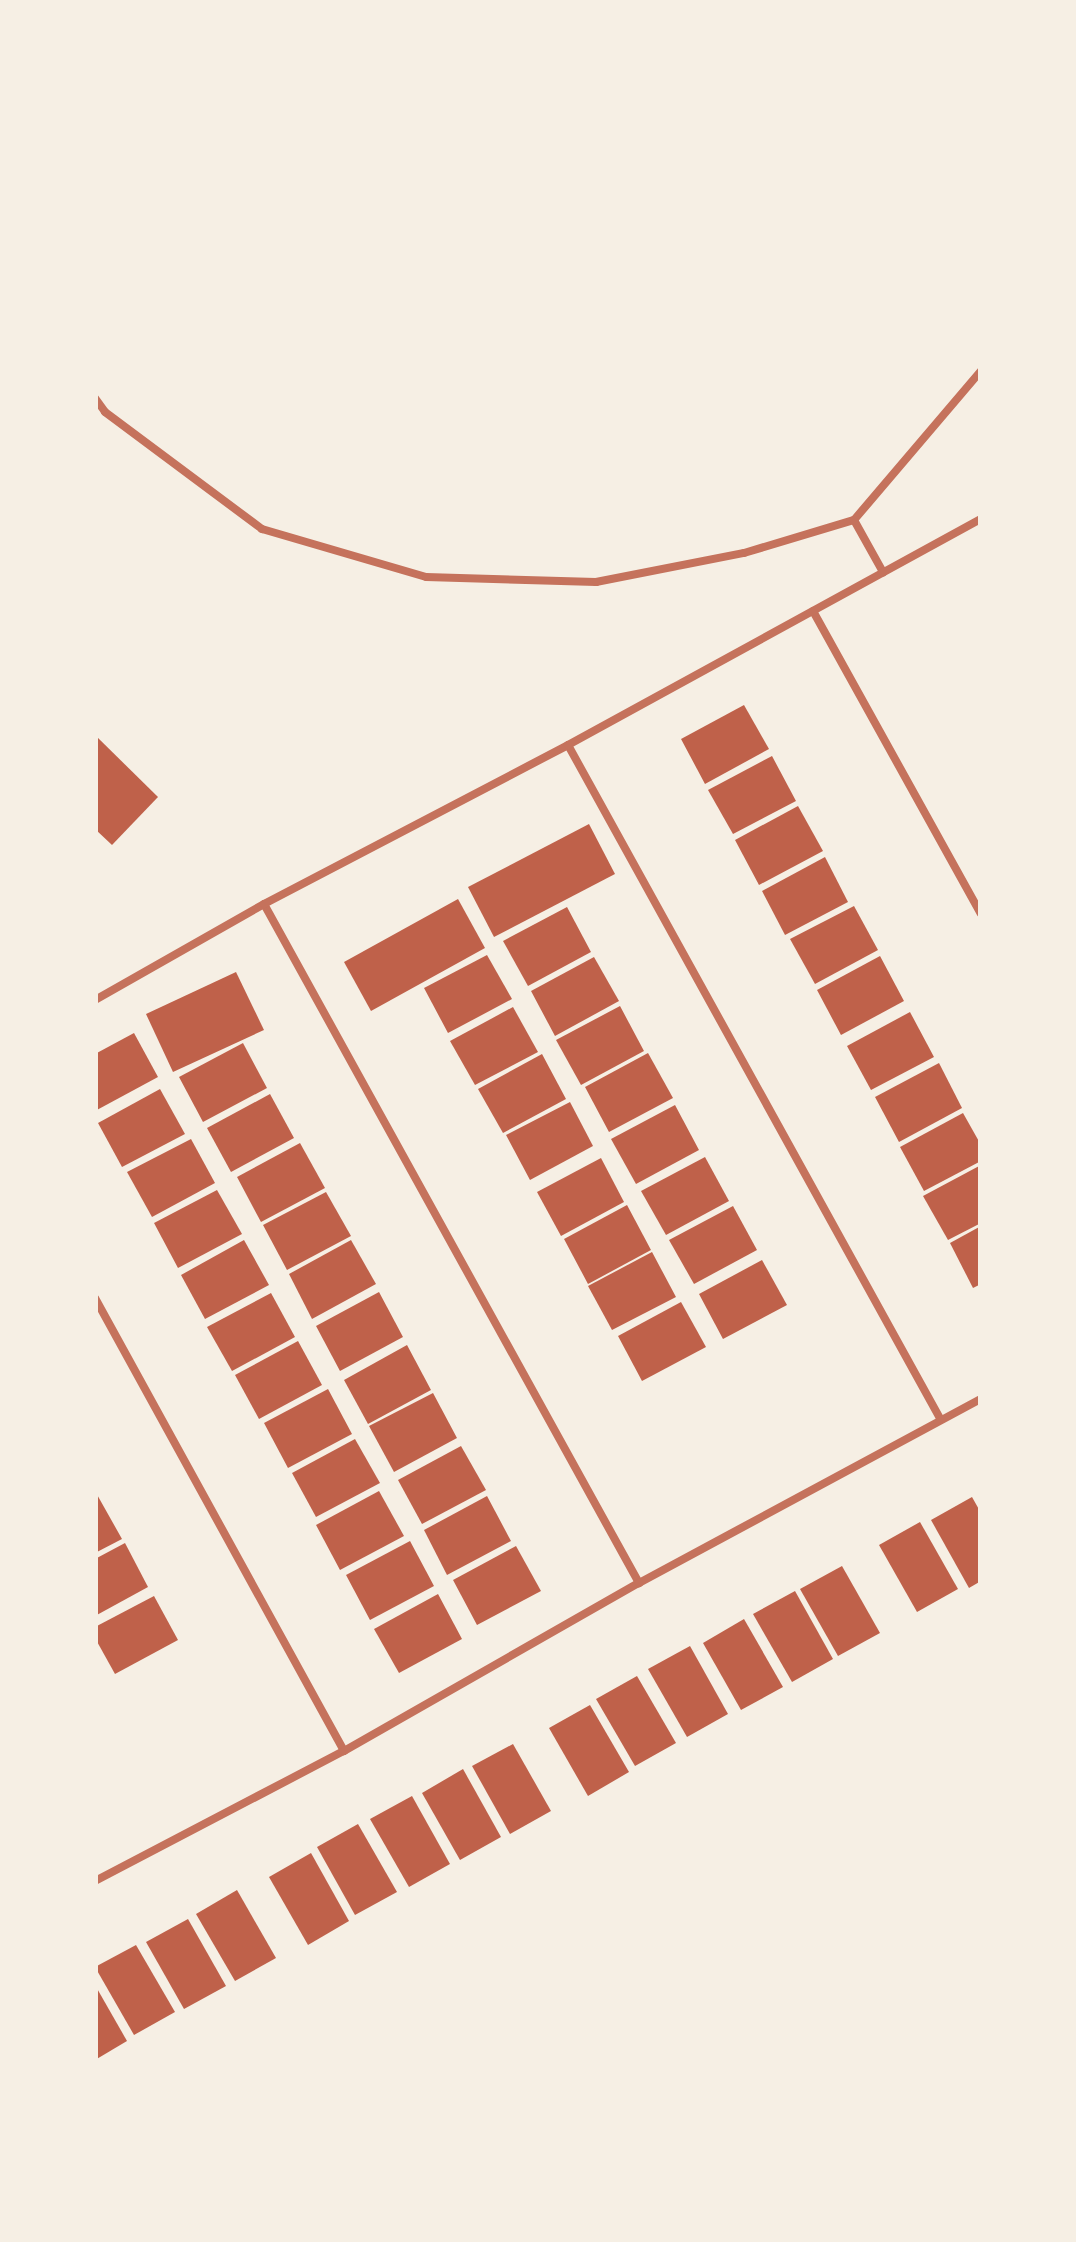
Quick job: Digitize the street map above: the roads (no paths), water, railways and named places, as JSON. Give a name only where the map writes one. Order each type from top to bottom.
[{"type":"lane","points":[[95,398],[105,412],[262,528],[426,577],[596,582],[744,553],[854,520],[981,370]]},
{"type":"lane","points":[[95,1000],[264,904],[568,745],[981,519]]},
{"type":"lane","points":[[854,520],[883,572]]},
{"type":"lane","points":[[813,612],[981,914]]},
{"type":"lane","points":[[568,745],[941,1420]]},
{"type":"lane","points":[[264,904],[639,1583]]},
{"type":"lane","points":[[95,1298],[344,1751]]},
{"type":"lane","points":[[95,1881],[344,1751],[639,1583],[981,1399]]}]
